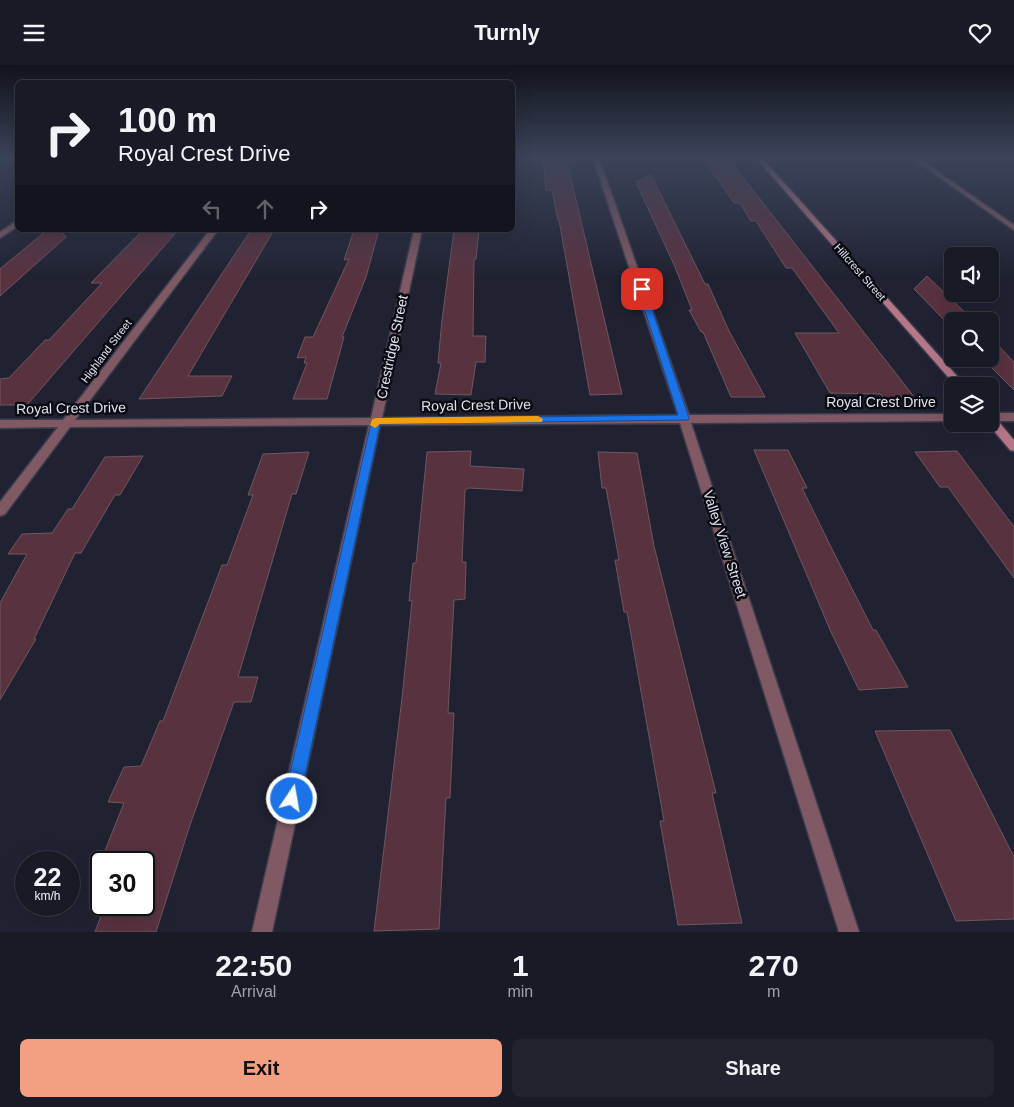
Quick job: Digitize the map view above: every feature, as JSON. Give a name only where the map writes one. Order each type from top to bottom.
[{"type":"street","name":"Valley View Street","points":[[610,198],[684,418],[848,932]]},
{"type":"street","name":"Hillcrest Street","points":[[795,198],[953,377]]},
{"type":"street","points":[[971,198],[1014,229]]},
{"type":"street","points":[[0,236],[15,224]]},
{"type":"street","name":"Highland Street","points":[[0,511],[212,232]]},
{"type":"street","name":"Crestridge Street","points":[[262,932],[418,232]]},
{"type":"street","name":"Royal Crest Drive","points":[[0,424],[944,417]]},
{"type":"street","points":[[999,418],[1014,417]]},
{"type":"street","points":[[999,429],[1014,447]]},
{"type":"building","points":[[554,198],[576,198],[622,394],[590,395]]},
{"type":"building","points":[[644,198],[663,198],[705,284],[708,284],[729,331],[765,397],[731,397],[703,332],[701,332],[689,310],[692,310],[675,267]]},
{"type":"building","points":[[731,198],[760,198],[915,398],[884,398],[880,394],[830,393],[795,333],[839,333],[792,268],[786,268],[756,221],[751,221],[740,203],[734,203]]},
{"type":"building","points":[[45,232],[62,232],[66,237],[0,296],[0,269]]},
{"type":"building","points":[[141,232],[176,232],[27,405],[0,405],[0,379],[9,378],[45,340],[49,340],[102,283],[91,283]]},
{"type":"building","points":[[250,232],[273,232],[188,376],[232,376],[222,396],[139,399]]},
{"type":"building","points":[[353,232],[378,232],[366,277],[342,337],[344,337],[327,399],[293,399],[307,363],[304,363],[306,357],[297,358],[305,337],[313,337],[349,259],[344,260]]},
{"type":"building","points":[[454,232],[479,232],[476,259],[474,259],[473,336],[486,336],[485,362],[476,362],[471,395],[435,394],[441,363],[438,363]]},
{"type":"building","points":[[927,276],[944,292],[944,302],[954,302],[965,312],[944,312],[944,320],[914,289]]},
{"type":"building","points":[[999,346],[1014,362],[1014,390],[991,367],[999,367]]},
{"type":"building","points":[[754,450],[788,450],[807,488],[802,488],[835,555],[873,630],[876,630],[908,687],[859,690],[831,632]]},
{"type":"building","points":[[471,451],[470,466],[524,469],[522,491],[469,488],[465,490],[462,562],[466,562],[465,599],[454,600],[448,713],[454,713],[450,798],[446,798],[439,929],[374,931],[402,698],[412,601],[409,601],[413,563],[416,563],[427,452]]},
{"type":"building","points":[[957,451],[1014,527],[1014,578],[948,487],[940,487],[915,452]]},
{"type":"building","points":[[309,452],[296,494],[292,494],[238,677],[258,677],[251,702],[234,702],[190,825],[156,932],[95,932],[101,916],[155,916],[155,851],[105,851],[124,803],[108,802],[124,767],[141,766],[160,721],[163,721],[222,565],[227,565],[253,495],[248,495],[263,454]]},
{"type":"building","points":[[598,452],[637,453],[654,546],[716,793],[712,793],[742,923],[678,925],[660,821],[664,821],[627,612],[624,612],[615,560],[619,560],[606,488],[602,488]]},
{"type":"building","points":[[143,456],[120,495],[115,495],[81,553],[75,553],[34,639],[36,639],[0,700],[0,603],[27,554],[8,554],[22,534],[52,533],[68,509],[72,509],[105,457]]},
{"type":"building","points":[[950,730],[1014,857],[1014,919],[956,921],[875,731]]},
{"type":"slow traffic","points":[[375,425],[376,421],[538,419]]},
{"type":"route","points":[[292,799],[376,421],[684,418],[642,289]]}]
